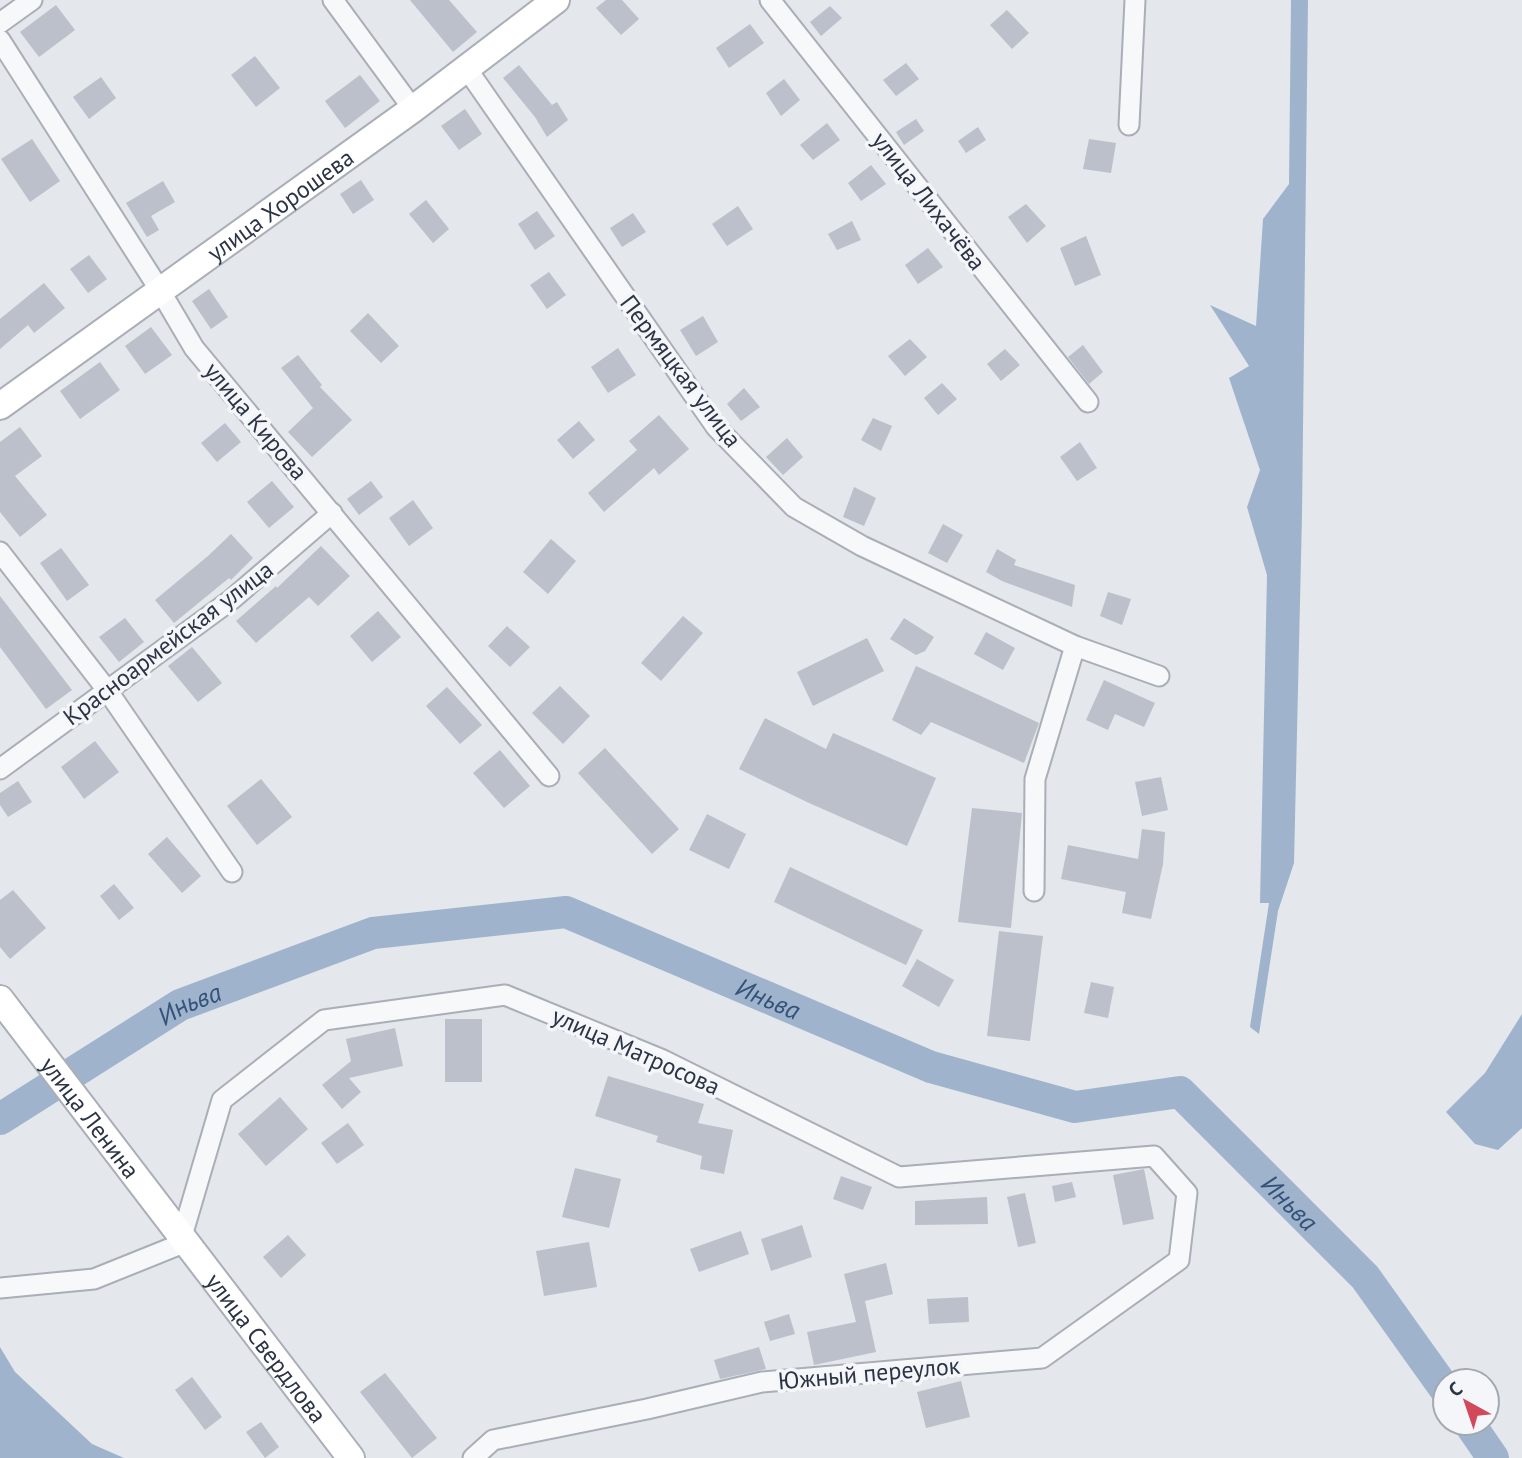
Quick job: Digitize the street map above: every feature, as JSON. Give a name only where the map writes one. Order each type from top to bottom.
[{"type":"street","points":[[0,23],[32,0]]},
{"type":"street","points":[[333,0],[413,109]]},
{"type":"street","name":"улица Хорошева","points":[[0,406],[413,109],[556,0]]},
{"type":"street","name":"улица Лихачёва","points":[[770,0],[1088,402]]},
{"type":"street","points":[[1129,125],[1135,0]]},
{"type":"street","name":"улица Кирова","points":[[0,40],[194,348],[549,776]]},
{"type":"street","name":"Пермяцкая улица","points":[[467,69],[716,427],[794,507],[862,546],[1075,646],[1159,676]]},
{"type":"street","name":"Красноармейская улица","points":[[0,769],[231,600],[332,513]]},
{"type":"street","points":[[0,552],[107,690],[232,872]]},
{"type":"street","points":[[1034,891],[1035,779],[1075,646]]},
{"type":"street","name":"улица Матросова","points":[[184,1239],[222,1100],[324,1020],[505,995],[663,1059],[900,1177],[1154,1156],[1187,1193]]},
{"type":"street","name":"улица Ленина","points":[[0,999],[184,1239]]},
{"type":"street","name":"Южный переулок","points":[[473,1458],[493,1440],[647,1409],[762,1382],[1042,1358],[1179,1260],[1187,1193]]},
{"type":"street","points":[[0,1288],[94,1279],[184,1239]]},
{"type":"street","name":"улица Свердлова","points":[[184,1239],[351,1458]]},
{"type":"water","points":[[1291,0],[1308,0],[1302,515],[1294,863],[1278,911],[1259,1034],[1250,1027],[1269,903],[1260,903],[1267,575],[1247,507],[1260,470],[1229,378],[1249,366],[1210,305],[1256,326],[1263,219],[1289,184]]},
{"type":"water","points":[[1522,1014],[1522,1128],[1498,1150],[1475,1144],[1446,1112],[1485,1073]]},
{"type":"water","points":[[0,1347],[15,1372],[92,1444],[124,1458],[0,1458]]},
{"type":"building","points":[[410,0],[449,0],[477,32],[453,52]]},
{"type":"building","points":[[606,0],[622,0],[639,19],[621,35],[596,8]]},
{"type":"building","points":[[56,5],[75,30],[39,57],[20,32]]},
{"type":"building","points":[[830,6],[842,18],[821,36],[810,22]]},
{"type":"building","points":[[1007,10],[1029,33],[1012,49],[990,25]]},
{"type":"building","points":[[750,24],[764,43],[729,68],[716,48]]},
{"type":"building","points":[[255,56],[280,88],[256,107],[231,75]]},
{"type":"building","points":[[906,63],[919,79],[896,96],[883,80]]},
{"type":"building","points":[[519,65],[552,105],[557,102],[568,120],[547,137],[535,117],[503,78]]},
{"type":"building","points":[[360,75],[380,101],[345,128],[325,101]]},
{"type":"building","points":[[101,77],[116,98],[89,119],[73,97]]},
{"type":"building","points":[[784,79],[800,100],[781,116],[766,93]]},
{"type":"building","points":[[465,109],[482,134],[459,150],[441,126]]},
{"type":"building","points":[[916,119],[924,131],[904,145],[896,132]]},
{"type":"building","points":[[827,123],[840,140],[813,160],[800,145]]},
{"type":"building","points":[[978,127],[986,140],[966,153],[958,141]]},
{"type":"building","points":[[32,139],[60,181],[30,202],[1,159]]},
{"type":"building","points":[[1089,139],[1116,143],[1111,173],[1083,169]]},
{"type":"building","points":[[871,165],[886,184],[861,201],[848,183]]},
{"type":"building","points":[[361,180],[374,200],[353,214],[340,194]]},
{"type":"building","points":[[163,181],[175,202],[151,216],[159,230],[147,237],[126,203]]},
{"type":"building","points":[[426,200],[449,229],[433,243],[409,214]]},
{"type":"building","points":[[1026,204],[1046,226],[1027,243],[1008,217]]},
{"type":"building","points":[[738,206],[753,229],[727,246],[712,224]]},
{"type":"building","points":[[537,211],[555,236],[535,250],[518,224]]},
{"type":"building","points":[[633,213],[646,232],[622,247],[610,228]]},
{"type":"building","points":[[852,221],[861,240],[837,250],[828,234]]},
{"type":"building","points":[[1086,236],[1101,275],[1075,286],[1060,248]]},
{"type":"building","points":[[928,248],[943,267],[918,284],[905,265]]},
{"type":"building","points":[[89,255],[107,279],[88,293],[70,269]]},
{"type":"building","points":[[549,272],[566,295],[547,309],[530,285]]},
{"type":"building","points":[[44,283],[65,308],[34,333],[28,325],[0,349],[0,319]]},
{"type":"building","points":[[209,289],[228,317],[211,329],[192,301]]},
{"type":"building","points":[[368,313],[399,346],[381,363],[350,331]]},
{"type":"building","points":[[703,316],[718,342],[696,356],[680,330]]},
{"type":"building","points":[[151,327],[172,355],[145,374],[125,346]]},
{"type":"building","points":[[910,339],[927,357],[905,376],[888,356]]},
{"type":"building","points":[[1083,345],[1103,372],[1089,384],[1068,357]]},
{"type":"building","points":[[618,348],[636,375],[608,393],[591,367]]},
{"type":"building","points":[[1005,349],[1020,365],[1001,381],[987,364]]},
{"type":"building","points":[[298,355],[322,385],[320,387],[352,420],[312,457],[288,432],[313,408],[281,368]]},
{"type":"building","points":[[100,362],[120,390],[80,419],[60,391]]},
{"type":"building","points":[[942,383],[957,399],[938,415],[924,398]]},
{"type":"building","points":[[744,388],[760,407],[741,421],[727,404]]},
{"type":"building","points":[[659,415],[689,449],[659,475],[654,468],[604,512],[588,493],[637,450],[629,441]]},
{"type":"building","points":[[873,418],[892,426],[881,451],[861,440]]},
{"type":"building","points":[[579,421],[595,440],[573,459],[557,440]]},
{"type":"building","points":[[225,423],[241,442],[217,462],[201,443]]},
{"type":"building","points":[[20,427],[42,456],[15,476],[47,515],[20,537],[0,512],[0,442]]},
{"type":"building","points":[[787,438],[803,457],[783,475],[766,457]]},
{"type":"building","points":[[1080,442],[1097,468],[1077,481],[1060,457]]},
{"type":"building","points":[[272,481],[294,507],[269,528],[247,502]]},
{"type":"building","points":[[371,481],[383,497],[359,515],[347,499]]},
{"type":"building","points":[[854,487],[876,498],[864,526],[843,517]]},
{"type":"building","points":[[413,500],[433,528],[409,546],[389,518]]},
{"type":"building","points":[[943,524],[963,535],[947,563],[928,553]]},
{"type":"building","points":[[231,534],[253,558],[231,580],[229,578],[174,623],[155,600]]},
{"type":"building","points":[[551,539],[576,561],[548,594],[523,572]]},
{"type":"building","points":[[321,546],[350,576],[318,606],[309,597],[256,643],[236,621],[276,586],[277,588]]},
{"type":"building","points":[[61,548],[89,585],[67,601],[40,563]]},
{"type":"building","points":[[997,549],[1016,560],[1014,565],[1075,585],[1072,607],[1002,581],[986,572]]},
{"type":"building","points":[[1108,592],[1131,599],[1122,625],[1100,616]]},
{"type":"building","points":[[0,596],[72,690],[46,709],[0,647]]},
{"type":"building","points":[[378,611],[401,637],[372,662],[350,636]]},
{"type":"building","points":[[683,616],[703,633],[661,681],[641,663]]},
{"type":"building","points":[[125,618],[144,642],[119,662],[99,637]]},
{"type":"building","points":[[904,618],[934,637],[925,651],[916,655],[890,639]]},
{"type":"building","points":[[507,626],[530,647],[510,667],[488,646]]},
{"type":"building","points":[[986,632],[1015,648],[1003,670],[974,654]]},
{"type":"building","points":[[867,638],[884,671],[813,706],[797,672]]},
{"type":"building","points":[[192,647],[222,683],[198,702],[168,666]]},
{"type":"building","points":[[916,666],[1039,723],[1024,763],[931,722],[921,735],[892,720]]},
{"type":"building","points":[[1104,680],[1155,703],[1144,727],[1115,714],[1108,730],[1086,720]]},
{"type":"building","points":[[560,686],[590,716],[563,744],[532,713]]},
{"type":"building","points":[[447,687],[482,725],[460,744],[426,706]]},
{"type":"building","points":[[765,718],[826,749],[833,733],[936,778],[907,846],[739,769]]},
{"type":"building","points":[[95,741],[119,772],[84,799],[61,767]]},
{"type":"building","points":[[605,748],[679,829],[652,854],[578,773]]},
{"type":"building","points":[[500,750],[530,786],[504,808],[473,773]]},
{"type":"building","points":[[1161,777],[1168,810],[1142,816],[1135,782]]},
{"type":"building","points":[[261,779],[292,817],[257,845],[227,806]]},
{"type":"building","points":[[18,781],[32,802],[8,817],[0,805],[0,793]]},
{"type":"building","points":[[972,808],[1022,813],[1011,928],[958,922]]},
{"type":"building","points":[[707,814],[746,834],[729,869],[689,850]]},
{"type":"building","points":[[1142,829],[1165,832],[1163,864],[1151,919],[1122,913],[1126,892],[1061,879],[1068,845],[1138,859]]},
{"type":"building","points":[[167,837],[201,876],[182,893],[148,854]]},
{"type":"building","points":[[790,867],[923,930],[906,965],[774,902]]},
{"type":"building","points":[[114,884],[134,908],[119,920],[100,896]]},
{"type":"building","points":[[13,890],[46,928],[10,959],[0,947],[0,900]]},
{"type":"building","points":[[999,931],[1043,936],[1030,1041],[987,1036]]},
{"type":"building","points":[[917,959],[954,980],[939,1007],[902,986]]},
{"type":"building","points":[[1091,982],[1114,987],[1108,1018],[1084,1013]]},
{"type":"building","points":[[445,1019],[482,1019],[482,1082],[445,1082]]},
{"type":"building","points":[[395,1028],[403,1066],[349,1078],[361,1092],[342,1109],[322,1085],[351,1061],[346,1039]]},
{"type":"building","points":[[608,1076],[704,1104],[698,1123],[733,1130],[724,1174],[700,1169],[702,1156],[656,1142],[658,1136],[595,1116]]},
{"type":"building","points":[[280,1097],[308,1129],[266,1166],[238,1134]]},
{"type":"building","points":[[348,1123],[364,1145],[337,1164],[321,1143]]},
{"type":"building","points":[[575,1168],[621,1179],[609,1228],[562,1217]]},
{"type":"building","points":[[1144,1169],[1154,1219],[1123,1225],[1113,1175]]},
{"type":"building","points":[[841,1176],[872,1187],[863,1210],[833,1199]]},
{"type":"building","points":[[1072,1182],[1076,1197],[1055,1202],[1052,1186]]},
{"type":"building","points":[[1025,1193],[1036,1243],[1018,1247],[1007,1197]]},
{"type":"building","points":[[987,1197],[988,1224],[915,1225],[915,1201]]},
{"type":"building","points":[[802,1225],[812,1257],[771,1271],[761,1239]]},
{"type":"building","points":[[741,1231],[749,1254],[699,1272],[690,1249]]},
{"type":"building","points":[[288,1235],[306,1255],[281,1278],[263,1257]]},
{"type":"building","points":[[589,1242],[597,1287],[544,1296],[536,1251]]},
{"type":"building","points":[[886,1263],[893,1294],[865,1301],[876,1352],[814,1365],[807,1332],[856,1322],[844,1274]]},
{"type":"building","points":[[968,1297],[969,1322],[929,1324],[927,1299]]},
{"type":"building","points":[[789,1314],[795,1334],[770,1341],[764,1322]]},
{"type":"building","points":[[759,1347],[766,1369],[720,1379],[714,1360]]},
{"type":"building","points":[[385,1373],[437,1438],[412,1458],[360,1392]]},
{"type":"building","points":[[192,1377],[222,1417],[205,1430],[175,1390]]},
{"type":"building","points":[[961,1381],[970,1417],[926,1428],[917,1392]]},
{"type":"building","points":[[261,1422],[279,1447],[265,1458],[246,1432]]},
{"type":"waterway","name":"Иньва","points":[[0,1119],[180,1005],[373,933],[566,912],[931,1067],[1075,1107],[1180,1092],[1365,1277],[1431,1369]]},
{"type":"waterway","name":"Иньва","points":[[1479,1437],[1493,1458]]}]
